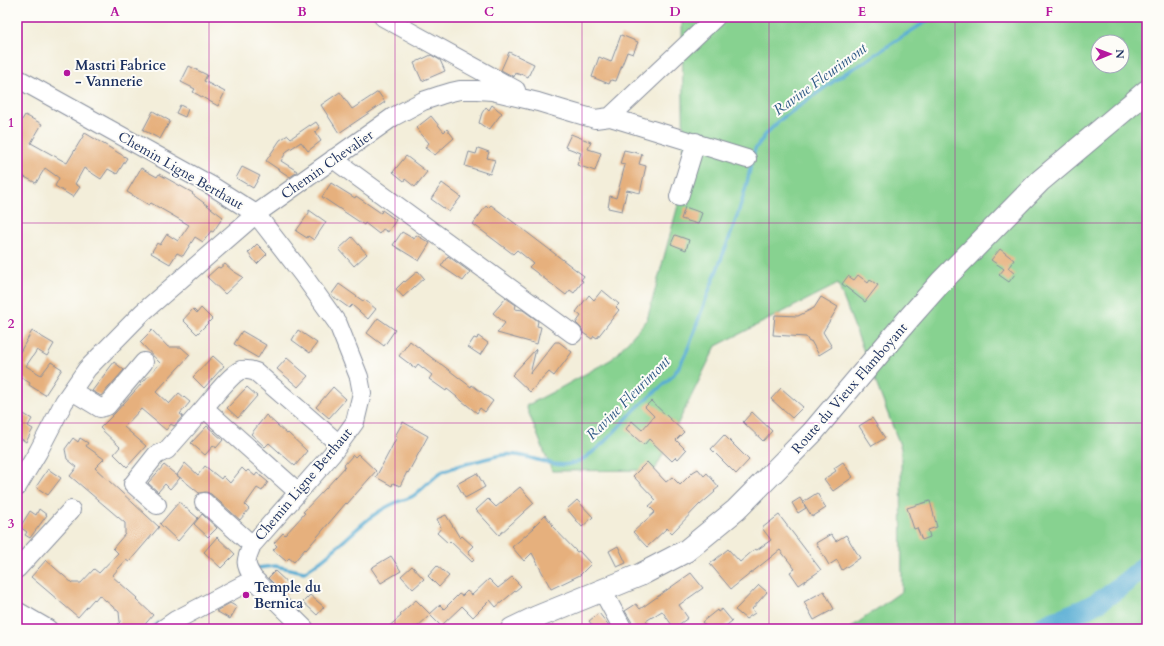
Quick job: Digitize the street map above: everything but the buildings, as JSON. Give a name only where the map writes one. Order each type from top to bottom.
[{"type":"main road","name":"Route du Vieux Flamboyant","points":[[512,629],[537,617],[640,575],[686,551],[736,510],[812,433],[941,282],[1040,181],[1147,91]]},
{"type":"street","points":[[383,17],[538,102]]},
{"type":"street","points":[[610,116],[716,17]]},
{"type":"street","name":"Chemin Ligne Berthaut","points":[[17,78],[212,186],[256,214],[303,275],[338,324],[359,376],[362,393],[355,422],[332,454],[252,545],[246,564],[254,579],[305,629]]},
{"type":"street","name":"Chemin Chevalier","points":[[17,487],[38,452],[64,402],[87,369],[143,312],[256,214],[393,117],[423,101],[460,90],[492,91],[538,102],[595,119],[610,116]]},
{"type":"street","points":[[610,116],[747,158]]},
{"type":"street","points":[[679,197],[696,142]]},
{"type":"street","points":[[339,155],[349,160],[474,249]]},
{"type":"street","points":[[339,155],[340,164],[573,334]]},
{"type":"street","points":[[72,391],[100,408],[107,406],[144,362]]},
{"type":"street","points":[[157,504],[133,484],[156,455],[167,450],[232,377],[240,371],[249,369],[256,372],[339,444]]},
{"type":"street","points":[[204,408],[298,492]]},
{"type":"street","points":[[204,502],[252,545]]},
{"type":"street","points":[[17,569],[71,510]]},
{"type":"street","points":[[163,629],[176,620],[254,579]]},
{"type":"street","points":[[602,590],[623,629]]},
{"type":"street","points":[[17,611],[48,629]]},
{"type":"green space","points":[[682,17],[1147,17],[1147,629],[849,629],[902,591],[901,448],[838,284],[716,346],[655,470],[552,471],[526,406],[612,359],[647,320],[684,183]]},
{"type":"waterway","name":"Ravine Fleurimont","points":[[753,156],[755,149],[766,134],[780,120],[845,73],[933,17]]},
{"type":"waterway","name":"Ravine Fleurimont","points":[[257,568],[275,566],[304,572],[322,560],[374,515],[399,501],[413,496],[437,475],[451,468],[505,455],[523,456],[559,465],[574,463],[589,455],[669,379],[679,367],[690,343],[730,237],[742,201],[751,164]]},
{"type":"waterway","points":[[1038,629],[1095,604],[1118,588],[1147,564]]},
{"type":"waterway","name":"Ravine Fleurimont","points":[[151,629],[158,623]]},
{"type":"place","name":"Mastri Fabrice - Vannerie","points":[[67,73]]},
{"type":"place","name":"Temple du Bernica","points":[[246,595]]}]
